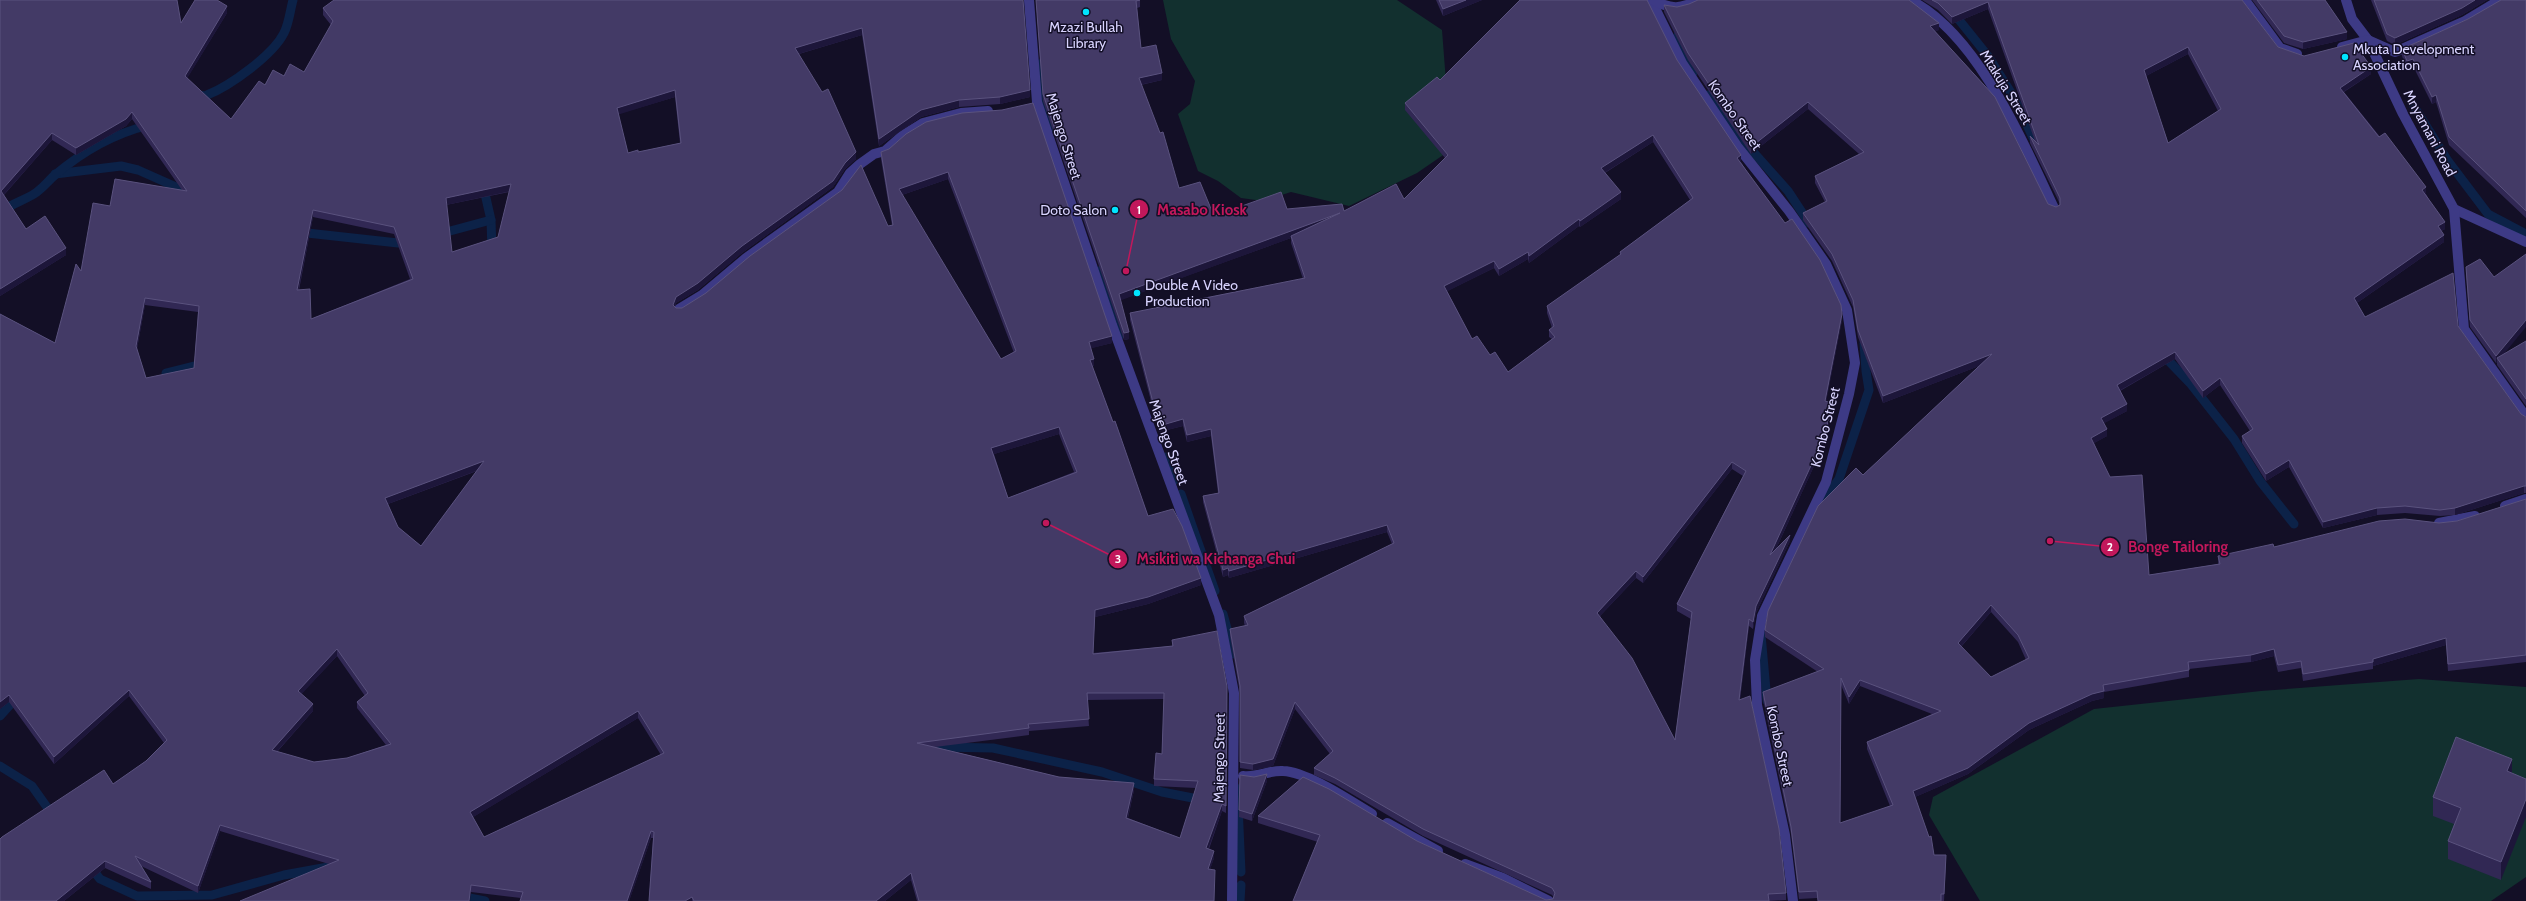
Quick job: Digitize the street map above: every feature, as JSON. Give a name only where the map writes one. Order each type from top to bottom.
[{"type":"street","name":"Majengo Street","points":[[1029,0],[1033,103],[1112,325],[1219,615],[1234,693],[1232,901]]},
{"type":"street","points":[[1652,0],[1667,8],[1687,5],[1699,0]]},
{"type":"street","name":"Kombo Street","points":[[1652,0],[1682,64],[1737,146],[1789,211],[1826,264],[1847,310],[1855,363],[1849,394],[1826,482],[1762,616],[1755,660],[1757,705],[1785,835],[1794,901]]},
{"type":"street","name":"Mtakuja Street","points":[[1910,0],[1922,2],[1957,35],[2011,116],[2054,208]]},
{"type":"street","points":[[2245,0],[2280,48],[2303,56],[2310,54]]},
{"type":"street","name":"Mnyamani Road","points":[[2346,0],[2352,19],[2368,40],[2403,114],[2454,209]]},
{"type":"street","points":[[2332,49],[2368,40],[2395,52],[2465,21],[2500,0]]},
{"type":"street","points":[[679,309],[702,295],[746,258],[838,192],[855,168],[874,154],[885,151],[902,136],[923,123],[961,112],[1001,110]]},
{"type":"street","points":[[2526,242],[2454,209],[2464,329],[2526,417]]},
{"type":"street","points":[[2495,510],[2526,498]]},
{"type":"street","points":[[2426,521],[2450,521],[2482,514]]},
{"type":"street","points":[[1233,774],[1253,777],[1281,770],[1292,772],[1332,790],[1383,821],[1451,857],[1503,878],[1549,901]]},
{"type":"green space","points":[[1163,0],[1397,0],[1442,30],[1446,82],[1465,140],[1417,173],[1349,206],[1291,192],[1263,201],[1241,198],[1218,181],[1198,171],[1178,114],[1190,104],[1195,81],[1171,39]]},
{"type":"green space","points":[[2419,679],[2526,687],[2526,877],[2491,901],[1980,901],[1929,815],[1933,797],[2094,709],[2261,691]]},
{"type":"building","points":[[0,0],[177,0],[181,23],[195,0],[217,0],[227,6],[185,76],[231,119],[259,81],[265,85],[273,70],[284,76],[290,64],[304,72],[333,21],[323,8],[334,0],[1023,0],[1030,90],[1000,97],[959,100],[921,110],[879,139],[862,28],[795,48],[822,92],[828,89],[856,152],[845,163],[833,181],[742,246],[698,283],[676,297],[673,305],[676,308],[682,308],[706,293],[750,256],[842,190],[861,165],[888,226],[893,225],[881,152],[889,149],[906,134],[926,122],[962,113],[1002,110],[1033,103],[1112,336],[1089,342],[1094,359],[1090,360],[1113,422],[1115,421],[1148,516],[1173,509],[1182,526],[1201,578],[1148,597],[1095,610],[1093,654],[1173,646],[1172,640],[1217,631],[1227,687],[1226,806],[1222,804],[1206,848],[1214,851],[1208,869],[1215,870],[1214,901],[919,901],[911,873],[876,901],[694,901],[692,897],[685,901],[649,901],[654,832],[651,831],[627,901],[520,901],[523,892],[471,885],[469,901],[240,901],[339,860],[220,825],[198,886],[135,856],[151,882],[105,861],[56,901],[0,901],[0,839],[2,837],[104,770],[113,784],[146,761],[167,740],[129,690],[54,757],[9,695],[0,702],[0,314],[55,343],[76,264],[81,271],[93,203],[110,206],[115,179],[187,191],[132,112],[126,119],[76,148],[52,133],[1,191],[26,229],[45,216],[66,248],[0,289]],"holes":[[[675,90],[681,143],[628,153],[617,108]],[[948,172],[1016,351],[1001,359],[899,189]],[[511,184],[498,237],[452,252],[446,198]],[[313,210],[394,227],[413,279],[311,319],[310,289],[297,290]],[[145,298],[199,306],[194,368],[146,378],[136,346]],[[1059,427],[1077,472],[1008,498],[991,448]],[[484,461],[421,546],[398,527],[385,498]],[[337,649],[368,693],[357,702],[391,744],[347,758],[314,762],[272,750],[313,704],[298,691]],[[1087,693],[1164,693],[1162,754],[1156,753],[1154,779],[1198,781],[1180,838],[1126,818],[1134,783],[1059,777],[917,743],[1029,728],[1028,724],[1089,719]],[[638,711],[664,753],[484,837],[470,812]]]},
{"type":"building","points":[[1036,0],[1140,0],[1136,1],[1141,48],[1156,45],[1162,73],[1139,78],[1160,133],[1163,132],[1179,188],[1200,182],[1214,216],[1281,192],[1287,209],[1342,204],[1344,211],[1396,184],[1404,199],[1448,155],[1405,103],[1437,77],[1440,80],[1520,0],[1647,0],[1677,60],[1741,155],[1737,158],[1785,223],[1792,219],[1820,260],[1841,305],[1842,314],[1825,401],[1832,403],[1825,435],[1770,555],[1790,535],[1756,606],[1753,622],[1749,619],[1739,700],[1750,696],[1779,829],[1786,893],[1768,894],[1769,901],[1293,901],[1320,835],[1258,816],[1303,777],[1329,789],[1417,841],[1546,900],[1553,899],[1555,893],[1552,888],[1423,829],[1335,778],[1314,768],[1333,751],[1295,702],[1273,759],[1253,764],[1240,762],[1240,686],[1230,629],[1248,625],[1244,616],[1394,543],[1387,525],[1229,571],[1228,568],[1223,570],[1203,496],[1219,493],[1211,429],[1187,435],[1183,419],[1159,426],[1130,313],[1305,278],[1291,236],[1340,213],[1119,294],[1129,332],[1124,333],[1043,94]],"holes":[[[1653,135],[1693,198],[1620,252],[1621,254],[1547,306],[1554,326],[1549,330],[1555,337],[1508,372],[1495,352],[1490,355],[1477,336],[1472,339],[1444,286],[1494,261],[1499,269],[1528,252],[1529,256],[1579,219],[1580,221],[1621,192],[1601,168]],[[1732,462],[1746,471],[1677,604],[1692,612],[1675,740],[1632,658],[1597,613],[1636,571],[1643,577]]]},
{"type":"building","points":[[1439,0],[1466,0],[1443,9]]},
{"type":"building","points":[[1698,0],[1909,0],[1939,23],[1930,26],[1995,97],[2048,204],[2056,207],[2060,205],[2060,198],[2030,136],[2039,145],[1988,2],[1952,17],[1938,3],[1932,0],[2242,0],[2278,47],[2304,56],[2354,43],[2371,67],[2340,88],[2379,137],[2385,133],[2426,187],[2422,190],[2445,222],[2438,226],[2444,235],[2354,298],[2365,317],[2453,273],[2458,326],[2521,414],[2526,417],[2526,486],[2455,508],[2440,510],[2405,506],[2377,508],[2323,522],[2289,460],[2266,474],[2242,436],[2253,429],[2220,378],[2203,391],[2175,352],[2117,385],[2127,404],[2101,418],[2107,429],[2091,438],[2110,477],[2142,475],[2149,575],[2220,564],[2218,556],[2273,544],[2274,547],[2379,521],[2405,519],[2439,523],[2457,521],[2526,499],[2526,655],[2448,664],[2446,638],[2373,659],[2373,662],[2303,674],[2301,661],[2278,665],[2274,649],[2251,655],[2188,662],[2189,670],[2103,685],[2104,691],[2092,694],[2029,723],[1968,768],[1913,791],[1929,837],[1931,836],[1934,855],[1946,855],[1944,894],[1941,894],[1941,901],[1818,901],[1817,891],[1799,892],[1791,827],[1763,692],[1824,669],[1765,630],[1768,611],[1818,506],[1856,468],[1863,475],[1992,354],[1883,396],[1858,330],[1853,300],[1832,254],[1803,213],[1827,201],[1815,176],[1864,152],[1808,102],[1751,147],[1688,53],[1664,5],[1677,7]],"holes":[[[2188,47],[2221,109],[2168,143],[2144,70]],[[1991,605],[2018,635],[2029,658],[1991,677],[1958,643]],[[1841,678],[1849,697],[1860,680],[1941,711],[1867,742],[1893,805],[1840,823]]]},
{"type":"building","points":[[2257,0],[2325,0],[2347,32],[2303,42],[2284,36]]},
{"type":"building","points":[[2374,0],[2475,0],[2462,8],[2395,38],[2387,34]]},
{"type":"building","points":[[2501,0],[2526,0],[2526,211],[2449,137],[2436,95],[2432,97],[2413,59],[2407,61],[2402,49],[2468,19]]},
{"type":"building","points":[[2526,254],[2526,320],[2496,356],[2470,320],[2466,267],[2480,259],[2494,277]]},
{"type":"building","points":[[2526,341],[2526,399],[2497,358]]},
{"type":"building","points":[[2456,737],[2512,759],[2507,771],[2526,779],[2526,799],[2501,862],[2448,841],[2461,808],[2433,797]]},
{"type":"building","points":[[1267,774],[1252,814],[1239,810],[1240,775],[1254,777]]},
{"type":"waterway","points":[[195,96],[206,96],[227,85],[250,69],[271,51],[286,29],[293,0]]},
{"type":"waterway","points":[[1943,0],[1988,56],[2013,96],[2040,152]]},
{"type":"waterway","points":[[1678,35],[1683,53],[1693,73]]},
{"type":"waterway","points":[[1042,63],[1041,101],[1055,129]]},
{"type":"waterway","points":[[1708,95],[1755,154],[1788,191],[1809,223]]},
{"type":"waterway","points":[[2412,103],[2448,161],[2488,214],[2526,234]]},
{"type":"waterway","points":[[0,213],[8,207],[37,192],[76,158],[99,144],[123,133],[149,125]]},
{"type":"waterway","points":[[55,174],[121,166],[138,170],[192,194]]},
{"type":"waterway","points":[[483,185],[491,220],[492,251]]},
{"type":"waterway","points":[[439,234],[491,220]]},
{"type":"waterway","points":[[298,232],[398,243],[409,241]]},
{"type":"waterway","points":[[1101,270],[1120,335]]},
{"type":"waterway","points":[[1816,511],[1839,479],[1869,390],[1864,343]]},
{"type":"waterway","points":[[2162,354],[2190,383],[2234,439],[2260,481],[2294,524]]},
{"type":"waterway","points":[[166,373],[194,366],[205,370]]},
{"type":"waterway","points":[[1166,457],[1175,480]]},
{"type":"waterway","points":[[1181,494],[1215,591]]},
{"type":"waterway","points":[[1223,614],[1234,654]]},
{"type":"waterway","points":[[1761,635],[1767,701]]},
{"type":"waterway","points":[[0,716],[18,696]]},
{"type":"waterway","points":[[925,749],[937,747],[993,748],[1102,772],[1162,792],[1203,800]]},
{"type":"waterway","points":[[0,766],[32,786],[54,817]]},
{"type":"waterway","points":[[1241,872],[1238,805],[1242,787]]},
{"type":"waterway","points":[[90,866],[100,879],[137,896],[212,895],[284,875],[328,867]]},
{"type":"waterway","points":[[1240,901],[1241,885]]},
{"type":"waterway","points":[[459,896],[485,901]]},
{"type":"place","name":"Mzazi Bullah Library","points":[[1086,12]]},
{"type":"place","name":"Mkuta Development Association","points":[[2345,57]]},
{"type":"place","name":"Doto Salon","points":[[1115,210]]},
{"type":"place","name":"Masabo Kiosk","points":[[1126,271]]},
{"type":"place","name":"Double A Video Production","points":[[1137,293]]},
{"type":"place","name":"Msikiti wa Kichanga Chui","points":[[1046,523]]},
{"type":"place","name":"Bonge Tailoring","points":[[2050,541]]}]
